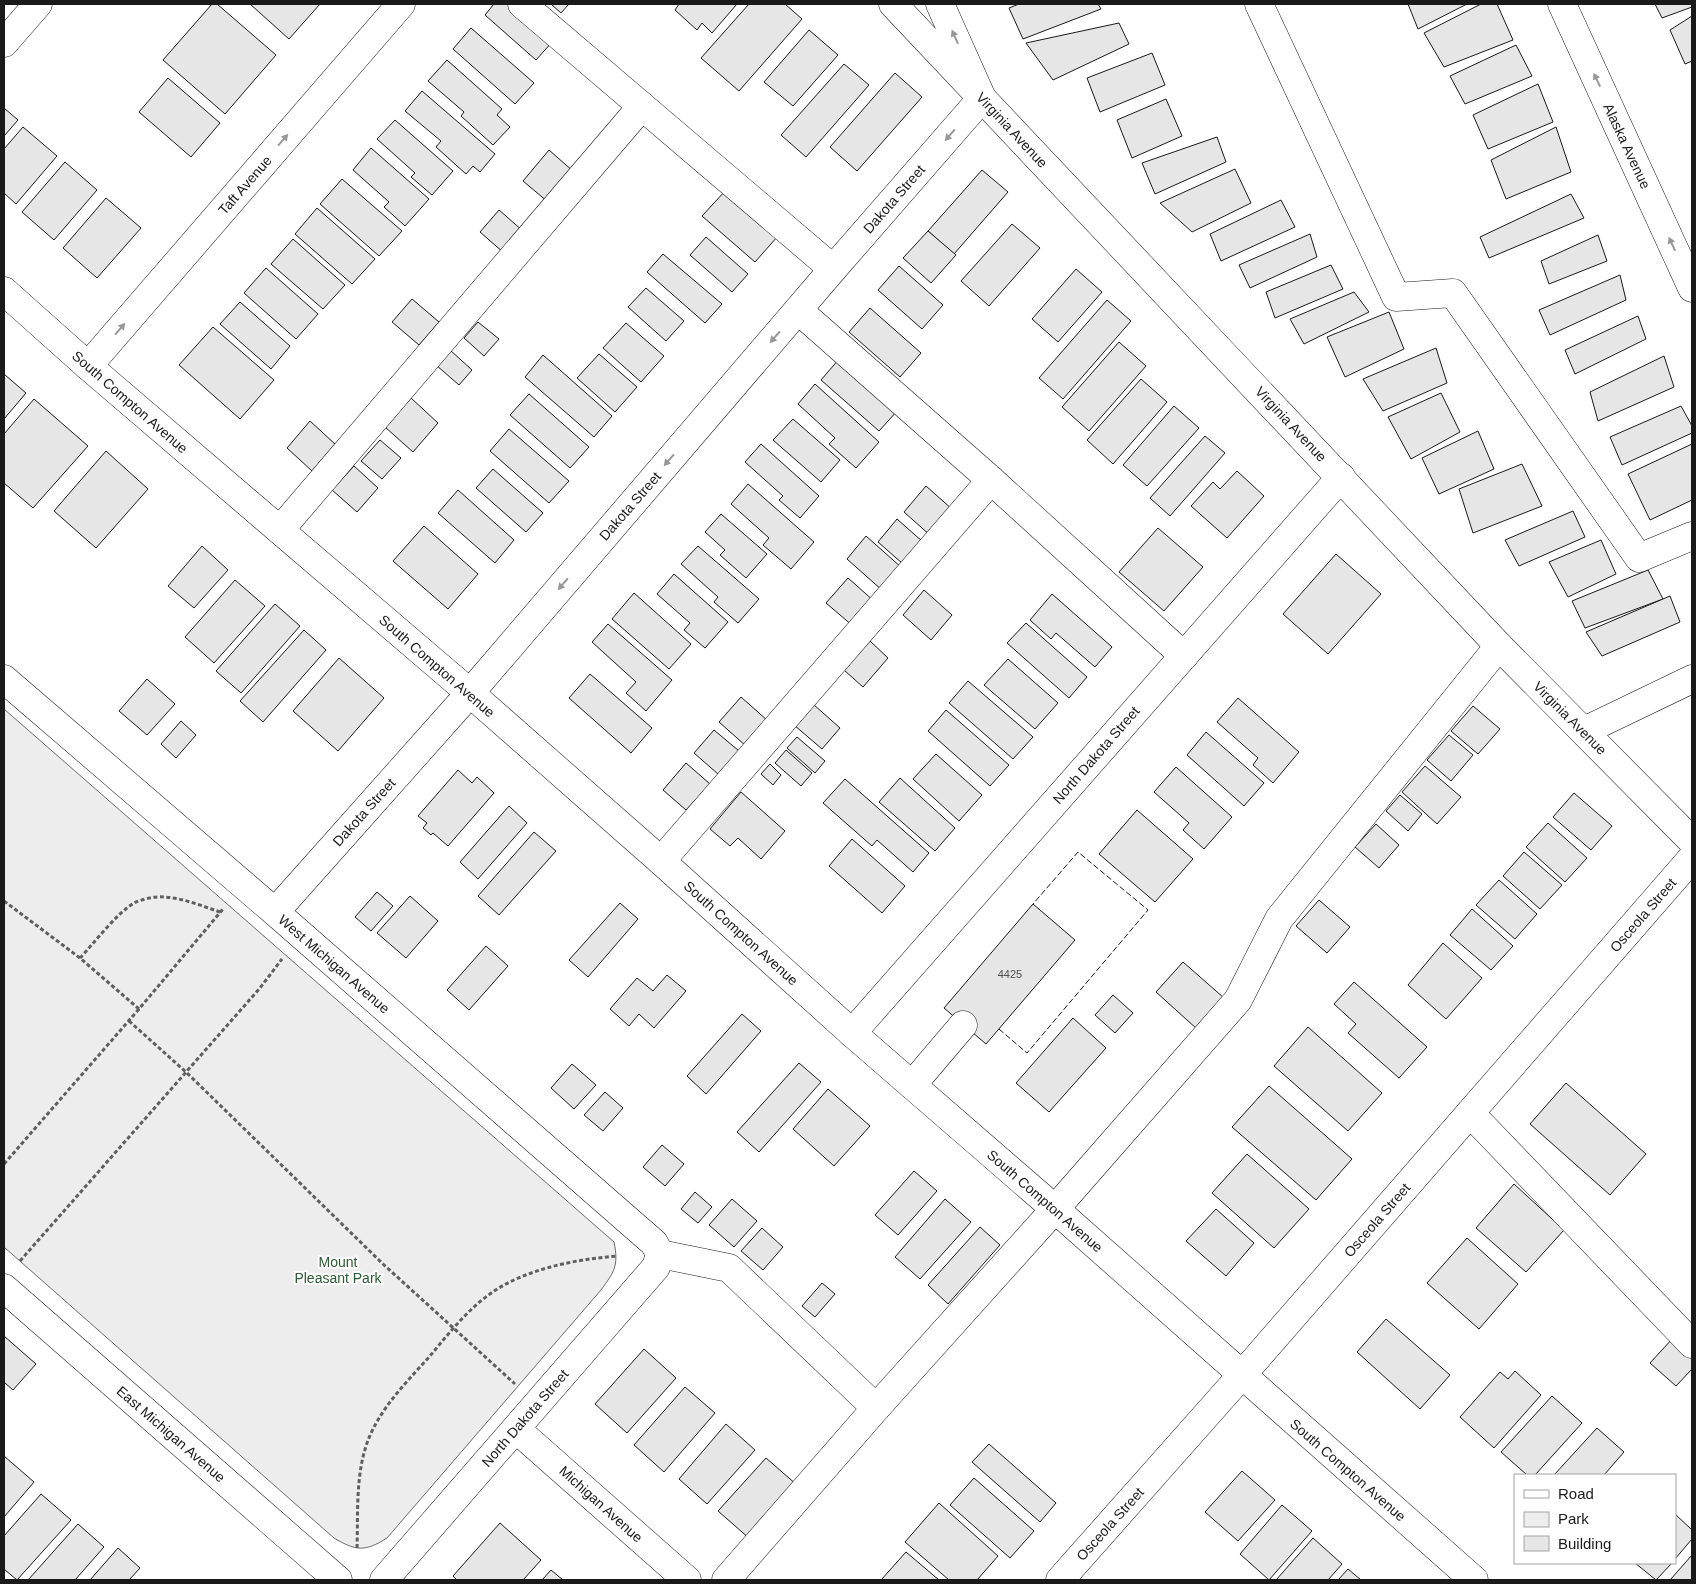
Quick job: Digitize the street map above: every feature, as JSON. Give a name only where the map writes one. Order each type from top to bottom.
[{"type":"street","points":[[4,43],[38,4]]},
{"type":"street","name":"Taft Avenue","points":[[88,366],[401,4]]},
{"type":"street","points":[[522,4],[833,269]]},
{"type":"street","name":"Virginia Avenue","points":[[893,4],[1499,646],[1692,841]]},
{"type":"street","points":[[940,4],[982,98]]},
{"type":"street","points":[[1259,4],[1396,297],[1453,292],[1639,558],[1692,536]]},
{"type":"street","name":"Alaska Avenue","points":[[1562,4],[1692,288]]},
{"type":"street","name":"Dakota Street","points":[[275,912],[470,693],[982,98]]},
{"type":"street","points":[[280,530],[642,106]]},
{"type":"street","name":"South Compton Avenue","points":[[4,291],[88,366],[470,693],[852,1033],[1055,1209],[1241,1376],[1474,1580]]},
{"type":"street","points":[[798,310],[991,480],[1184,656]]},
{"type":"street","name":"North Dakota Street","points":[[852,1033],[1341,477]]},
{"type":"street","points":[[661,861],[991,480]]},
{"type":"street","points":[[726,1580],[1238,1000],[1279,918],[1499,646]]},
{"type":"street","name":"West Michigan Avenue","points":[[4,679],[275,912],[654,1243],[660,1254]]},
{"type":"street","points":[[1584,731],[1692,679]]},
{"type":"street","name":"Osceola Street","points":[[1069,1577],[1241,1376],[1692,858]]},
{"type":"street","points":[[912,1085],[964,1025]]},
{"type":"street","points":[[1470,1113],[1692,1344]]},
{"type":"street","points":[[660,1254],[729,1268],[876,1408]]},
{"type":"street","name":"North Dakota Street","points":[[384,1580],[656,1267],[660,1254]]},
{"type":"street","name":"East Michigan Avenue","points":[[4,1288],[338,1580]]},
{"type":"street","name":"Michigan Avenue","points":[[516,1429],[686,1580]]},
{"type":"path","points":[[80,958],[135,903],[164,896],[191,902],[220,912]]},
{"type":"path","points":[[4,901],[80,958],[139,1009]]},
{"type":"path","points":[[4,1164],[129,1021],[227,904]]},
{"type":"path","points":[[20,1261],[260,988],[285,954]]},
{"type":"path","points":[[129,1021],[186,1072],[383,1264],[518,1387]]},
{"type":"path","points":[[357,1548],[358,1488],[364,1452],[375,1426],[393,1398],[454,1328],[471,1309],[489,1294],[513,1280],[582,1259],[617,1256]]},
{"type":"green space","name":"Mount Pleasant Park","points":[[4,709],[614,1242],[616,1263],[601,1290],[387,1538],[373,1546],[366,1548],[355,1547],[334,1538],[4,1247]]},
{"type":"building","points":[[212,4],[217,4],[276,55],[225,114],[163,60]]},
{"type":"building","points":[[250,4],[320,4],[289,39]]},
{"type":"building","points":[[494,4],[512,4],[554,40],[536,60],[485,15]]},
{"type":"building","points":[[551,4],[569,4],[561,13]]},
{"type":"building","points":[[679,4],[737,4],[712,33],[702,23],[697,30],[675,10]]},
{"type":"building","points":[[749,4],[785,4],[802,19],[739,91],[701,58]]},
{"type":"building","points":[[1019,4],[1098,4],[1101,9],[1023,39],[1009,8]]},
{"type":"building","points":[[1408,4],[1467,4],[1418,29]]},
{"type":"building","points":[[1481,4],[1497,4],[1513,40],[1444,67],[1424,33]]},
{"type":"building","points":[[1655,4],[1692,4],[1692,7],[1662,18]]},
{"type":"building","points":[[1692,16],[1692,61],[1685,64],[1670,30]]},
{"type":"building","points":[[1119,23],[1129,44],[1053,80],[1026,43]]},
{"type":"building","points":[[471,28],[534,83],[515,104],[453,49]]},
{"type":"building","points":[[809,30],[838,55],[793,106],[764,82]]},
{"type":"building","points":[[1516,45],[1532,76],[1465,104],[1450,76]]},
{"type":"building","points":[[1152,53],[1165,85],[1100,112],[1087,78]]},
{"type":"building","points":[[447,60],[502,109],[497,115],[510,127],[493,145],[461,116],[464,112],[428,81]]},
{"type":"building","points":[[844,64],[869,85],[806,157],[781,135]]},
{"type":"building","points":[[895,73],[922,97],[857,171],[830,147]]},
{"type":"building","points":[[168,78],[220,123],[191,157],[139,112]]},
{"type":"building","points":[[1538,84],[1553,122],[1488,149],[1473,115]]},
{"type":"building","points":[[422,91],[495,154],[480,172],[473,166],[466,174],[436,147],[441,141],[405,111]]},
{"type":"building","points":[[1166,99],[1182,136],[1132,158],[1117,120]]},
{"type":"building","points":[[4,108],[18,120],[4,136]]},
{"type":"building","points":[[395,120],[453,171],[432,195],[411,177],[415,173],[377,139]]},
{"type":"building","points":[[23,127],[57,156],[16,204],[4,193],[4,149]]},
{"type":"building","points":[[1556,127],[1571,172],[1506,199],[1491,160]]},
{"type":"building","points":[[1217,137],[1226,162],[1155,194],[1142,163]]},
{"type":"building","points":[[371,148],[429,199],[405,226],[384,207],[389,202],[353,170]]},
{"type":"building","points":[[549,150],[574,172],[548,202],[523,181]]},
{"type":"building","points":[[65,162],[97,190],[54,240],[22,212]]},
{"type":"building","points":[[1235,169],[1251,203],[1192,232],[1160,203]]},
{"type":"building","points":[[982,170],[1008,192],[954,254],[928,231]]},
{"type":"building","points":[[342,179],[402,231],[379,256],[320,204]]},
{"type":"building","points":[[726,190],[778,236],[755,262],[702,216]]},
{"type":"building","points":[[1571,194],[1584,218],[1489,258],[1480,237]]},
{"type":"building","points":[[106,198],[141,228],[97,278],[63,248]]},
{"type":"building","points":[[1281,200],[1295,227],[1221,261],[1210,234]]},
{"type":"building","points":[[317,208],[375,259],[352,284],[295,234]]},
{"type":"building","points":[[499,210],[523,231],[504,253],[480,232]]},
{"type":"building","points":[[1012,224],[1040,248],[989,306],[961,281]]},
{"type":"building","points":[[928,231],[956,255],[931,283],[903,258]]},
{"type":"building","points":[[1310,234],[1317,257],[1250,288],[1239,265]]},
{"type":"building","points":[[1598,235],[1607,261],[1549,284],[1541,261]]},
{"type":"building","points":[[706,237],[748,274],[732,292],[690,255]]},
{"type":"building","points":[[293,239],[345,285],[323,309],[271,264]]},
{"type":"building","points":[[663,254],[722,304],[705,323],[647,272]]},
{"type":"building","points":[[1331,265],[1343,289],[1275,318],[1266,292]]},
{"type":"building","points":[[899,266],[943,305],[922,329],[878,290]]},
{"type":"building","points":[[266,268],[318,314],[296,339],[244,293]]},
{"type":"building","points":[[1076,269],[1102,292],[1058,342],[1032,319]]},
{"type":"building","points":[[1620,275],[1626,300],[1550,335],[1539,310]]},
{"type":"building","points":[[646,288],[684,321],[666,341],[628,307]]},
{"type":"building","points":[[1354,292],[1369,312],[1304,344],[1290,319]]},
{"type":"building","points":[[412,299],[439,322],[419,345],[392,322]]},
{"type":"building","points":[[1107,300],[1131,321],[1063,399],[1039,378]]},
{"type":"building","points":[[240,302],[290,346],[271,369],[220,324]]},
{"type":"building","points":[[870,308],[921,353],[900,377],[849,332]]},
{"type":"building","points":[[1389,312],[1404,349],[1345,377],[1327,337]]},
{"type":"building","points":[[1638,316],[1646,339],[1575,374],[1565,350]]},
{"type":"building","points":[[478,322],[499,339],[484,356],[464,338]]},
{"type":"building","points":[[626,323],[664,356],[641,382],[603,348]]},
{"type":"building","points":[[213,327],[274,380],[240,419],[179,365]]},
{"type":"building","points":[[1119,342],[1146,366],[1089,431],[1062,407]]},
{"type":"building","points":[[1436,348],[1447,383],[1383,411],[1363,379]]},
{"type":"building","points":[[450,350],[472,370],[459,385],[436,365]]},
{"type":"building","points":[[599,354],[637,387],[615,412],[577,378]]},
{"type":"building","points":[[543,355],[612,416],[594,437],[525,377]]},
{"type":"building","points":[[1664,356],[1674,387],[1598,421],[1590,392]]},
{"type":"building","points":[[840,358],[898,410],[879,431],[821,380]]},
{"type":"building","points":[[4,374],[26,393],[4,419]]},
{"type":"building","points":[[1141,379],[1167,402],[1113,464],[1087,440]]},
{"type":"building","points":[[815,384],[879,442],[856,468],[829,444],[835,438],[798,404]]},
{"type":"building","points":[[1441,393],[1460,432],[1411,459],[1388,417]]},
{"type":"building","points":[[529,394],[589,447],[570,468],[510,415]]},
{"type":"building","points":[[411,398],[438,423],[413,452],[385,427]]},
{"type":"building","points":[[34,399],[88,446],[33,508],[4,483],[4,434]]},
{"type":"building","points":[[1174,406],[1199,428],[1147,486],[1123,465]]},
{"type":"building","points":[[1681,406],[1692,426],[1692,433],[1622,465],[1610,437]]},
{"type":"building","points":[[793,419],[840,460],[821,482],[773,440]]},
{"type":"building","points":[[310,421],[335,444],[312,471],[287,448]]},
{"type":"building","points":[[509,429],[569,481],[549,503],[490,451]]},
{"type":"building","points":[[1478,431],[1494,469],[1439,494],[1422,458]]},
{"type":"building","points":[[1205,436],[1225,453],[1170,516],[1150,498]]},
{"type":"building","points":[[380,440],[401,458],[382,479],[361,461]]},
{"type":"building","points":[[761,444],[819,496],[800,518],[779,500],[783,496],[745,462]]},
{"type":"building","points":[[1692,444],[1692,500],[1650,520],[1628,474]]},
{"type":"building","points":[[106,451],[148,489],[96,548],[54,511]]},
{"type":"building","points":[[1522,464],[1542,506],[1473,533],[1459,489]]},
{"type":"building","points":[[354,466],[378,488],[357,512],[332,490]]},
{"type":"building","points":[[493,469],[543,513],[526,532],[476,488]]},
{"type":"building","points":[[1237,471],[1264,496],[1227,538],[1191,506],[1213,482],[1220,489]]},
{"type":"building","points":[[748,484],[814,542],[791,569],[763,545],[769,538],[731,504]]},
{"type":"building","points":[[926,486],[953,510],[931,536],[904,512]]},
{"type":"building","points":[[458,490],[514,540],[495,563],[438,513]]},
{"type":"building","points":[[1573,511],[1585,537],[1519,566],[1505,540]]},
{"type":"building","points":[[721,514],[767,554],[746,578],[720,555],[725,550],[705,532]]},
{"type":"building","points":[[897,519],[923,542],[903,564],[878,542]]},
{"type":"building","points":[[424,526],[478,574],[448,609],[393,561]]},
{"type":"building","points":[[1158,528],[1203,567],[1164,611],[1119,572]]},
{"type":"building","points":[[866,536],[902,568],[883,591],[847,559]]},
{"type":"building","points":[[1601,540],[1616,574],[1568,597],[1549,562]]},
{"type":"building","points":[[202,546],[228,570],[194,608],[168,586]]},
{"type":"building","points":[[698,546],[759,599],[738,623],[714,602],[718,597],[681,564]]},
{"type":"building","points":[[1336,554],[1381,594],[1328,654],[1283,614]]},
{"type":"building","points":[[1648,570],[1663,599],[1585,628],[1572,601]]},
{"type":"building","points":[[674,574],[728,622],[705,648],[684,630],[690,623],[657,594]]},
{"type":"building","points":[[848,578],[874,601],[853,626],[826,603]]},
{"type":"building","points":[[235,580],[265,606],[214,663],[185,637]]},
{"type":"building","points":[[924,590],[952,615],[931,640],[903,615]]},
{"type":"building","points":[[634,593],[691,644],[669,669],[612,619]]},
{"type":"building","points":[[1052,594],[1112,647],[1095,667],[1056,633],[1051,639],[1030,620]]},
{"type":"building","points":[[1670,596],[1680,622],[1602,656],[1586,632]]},
{"type":"building","points":[[275,604],[300,626],[241,693],[216,671]]},
{"type":"building","points":[[1026,623],[1087,677],[1069,698],[1007,643]]},
{"type":"building","points":[[608,624],[672,680],[646,711],[626,693],[636,682],[592,642]]},
{"type":"building","points":[[304,630],[326,650],[263,722],[240,701]]},
{"type":"building","points":[[870,641],[888,658],[863,687],[844,670]]},
{"type":"building","points":[[339,658],[384,698],[338,751],[293,711]]},
{"type":"building","points":[[1008,659],[1058,703],[1035,729],[984,685]]},
{"type":"building","points":[[590,674],[652,728],[631,753],[569,698]]},
{"type":"building","points":[[147,679],[175,704],[147,735],[119,711]]},
{"type":"building","points":[[968,681],[1033,737],[1013,759],[949,703]]},
{"type":"building","points":[[741,697],[768,721],[746,746],[719,722]]},
{"type":"building","points":[[1238,698],[1299,752],[1273,783],[1253,765],[1258,758],[1217,722]]},
{"type":"building","points":[[813,704],[840,728],[822,749],[794,725]]},
{"type":"building","points":[[1473,706],[1500,729],[1478,754],[1451,731]]},
{"type":"building","points":[[946,710],[1009,765],[990,786],[928,731]]},
{"type":"building","points":[[181,721],[196,735],[176,758],[161,744]]},
{"type":"building","points":[[714,730],[739,751],[718,774],[694,753]]},
{"type":"building","points":[[1206,732],[1264,783],[1244,806],[1187,755]]},
{"type":"building","points":[[1449,735],[1473,755],[1451,781],[1427,760]]},
{"type":"building","points":[[797,737],[825,761],[815,773],[787,748]]},
{"type":"building","points":[[786,750],[812,773],[801,786],[775,763]]},
{"type":"building","points":[[936,754],[982,795],[959,821],[913,779]]},
{"type":"building","points":[[686,763],[710,784],[686,810],[663,790]]},
{"type":"building","points":[[770,764],[781,775],[773,785],[761,774]]},
{"type":"building","points":[[1425,766],[1461,797],[1437,824],[1402,792]]},
{"type":"building","points":[[1176,767],[1232,817],[1204,849],[1183,830],[1189,823],[1154,792]]},
{"type":"building","points":[[458,770],[472,783],[477,777],[494,793],[448,846],[433,833],[431,835],[423,828],[427,823],[418,816]]},
{"type":"building","points":[[900,778],[955,828],[935,851],[879,802]]},
{"type":"building","points":[[845,779],[929,853],[913,872],[877,840],[872,846],[823,803]]},
{"type":"building","points":[[741,792],[785,831],[761,859],[738,838],[730,846],[710,829]]},
{"type":"building","points":[[1574,793],[1612,826],[1591,850],[1553,817]]},
{"type":"building","points":[[1400,795],[1422,814],[1408,831],[1386,811]]},
{"type":"building","points":[[509,806],[527,823],[478,879],[460,862]]},
{"type":"building","points":[[1137,810],[1193,859],[1155,902],[1099,854]]},
{"type":"building","points":[[1548,823],[1587,858],[1565,882],[1526,847]]},
{"type":"building","points":[[1376,824],[1399,845],[1379,868],[1355,847]]},
{"type":"building","points":[[534,832],[556,851],[499,915],[478,896]]},
{"type":"building","points":[[852,839],[905,886],[882,913],[829,866]]},
{"type":"building","points":[[1524,852],[1562,885],[1540,909],[1503,876]]},
{"type":"building","points":[[1499,880],[1537,914],[1515,939],[1476,905]]},
{"type":"building","points":[[377,892],[393,906],[371,931],[355,917]]},
{"type":"building","points":[[410,896],[438,921],[406,958],[377,933]]},
{"type":"building","points":[[1319,900],[1350,927],[1327,953],[1296,926]]},
{"type":"building","points":[[620,903],[638,919],[588,977],[569,960]]},
{"type":"building","points":[[1033,904],[1075,940],[986,1044],[944,1008]]},
{"type":"building","points":[[1472,909],[1513,946],[1491,970],[1450,935]]},
{"type":"building","points":[[1443,943],[1482,978],[1446,1019],[1408,985]]},
{"type":"building","points":[[486,946],[508,966],[469,1010],[447,990]]},
{"type":"building","points":[[1183,962],[1224,998],[1197,1029],[1156,992]]},
{"type":"building","points":[[667,975],[686,991],[654,1028],[639,1014],[629,1026],[610,1009],[637,978],[653,991]]},
{"type":"building","points":[[1354,982],[1427,1047],[1399,1078],[1348,1033],[1356,1024],[1334,1004]]},
{"type":"building","points":[[1113,995],[1133,1013],[1115,1033],[1095,1015]]},
{"type":"building","points":[[742,1014],[761,1031],[706,1094],[687,1076]]},
{"type":"building","points":[[1073,1018],[1106,1048],[1049,1112],[1016,1083]]},
{"type":"building","points":[[1308,1027],[1382,1093],[1348,1131],[1274,1066]]},
{"type":"building","points":[[799,1063],[821,1082],[759,1152],[737,1132]]},
{"type":"building","points":[[572,1064],[596,1085],[574,1109],[551,1088]]},
{"type":"building","points":[[1566,1083],[1646,1154],[1610,1195],[1530,1124]]},
{"type":"building","points":[[1269,1086],[1352,1159],[1316,1200],[1232,1127]]},
{"type":"building","points":[[828,1089],[870,1126],[834,1166],[793,1129]]},
{"type":"building","points":[[605,1092],[623,1108],[603,1131],[584,1115]]},
{"type":"building","points":[[662,1145],[684,1164],[665,1186],[643,1167]]},
{"type":"building","points":[[1247,1154],[1309,1209],[1274,1248],[1212,1193]]},
{"type":"building","points":[[914,1171],[937,1191],[898,1235],[875,1215]]},
{"type":"building","points":[[1514,1184],[1564,1230],[1526,1272],[1476,1228]]},
{"type":"building","points":[[695,1192],[712,1207],[698,1223],[681,1209]]},
{"type":"building","points":[[732,1199],[757,1221],[734,1247],[709,1225]]},
{"type":"building","points":[[945,1199],[971,1222],[920,1279],[895,1257]]},
{"type":"building","points":[[1216,1209],[1254,1243],[1226,1276],[1186,1241]]},
{"type":"building","points":[[980,1227],[1000,1245],[948,1304],[928,1285]]},
{"type":"building","points":[[762,1228],[783,1247],[763,1270],[741,1251]]},
{"type":"building","points":[[1467,1238],[1518,1284],[1479,1329],[1427,1283]]},
{"type":"building","points":[[822,1283],[835,1294],[815,1317],[802,1306]]},
{"type":"building","points":[[1386,1319],[1450,1375],[1420,1409],[1357,1352]]},
{"type":"building","points":[[4,1336],[36,1364],[13,1390],[4,1382]]},
{"type":"building","points":[[1673,1338],[1692,1355],[1692,1369],[1676,1386],[1650,1363]]},
{"type":"building","points":[[644,1349],[676,1378],[627,1433],[595,1404]]},
{"type":"building","points":[[1515,1371],[1541,1395],[1494,1448],[1460,1417],[1500,1372],[1508,1379]]},
{"type":"building","points":[[685,1387],[715,1413],[664,1472],[634,1445]]},
{"type":"building","points":[[1552,1396],[1582,1423],[1536,1474],[1526,1474],[1501,1452]]},
{"type":"building","points":[[726,1424],[755,1450],[707,1504],[679,1479]]},
{"type":"building","points":[[1597,1428],[1624,1452],[1605,1474],[1555,1474]]},
{"type":"building","points":[[989,1444],[1056,1503],[1040,1522],[972,1462]]},
{"type":"building","points":[[4,1456],[34,1482],[4,1517]]},
{"type":"building","points":[[766,1458],[797,1485],[750,1539],[718,1511]]},
{"type":"building","points":[[1242,1471],[1275,1500],[1238,1541],[1205,1512]]},
{"type":"building","points":[[974,1478],[1034,1531],[1010,1558],[950,1505]]},
{"type":"building","points":[[41,1494],[71,1520],[17,1580],[4,1569],[4,1536]]},
{"type":"building","points":[[939,1503],[998,1556],[977,1580],[949,1580],[905,1542]]},
{"type":"building","points":[[1282,1505],[1312,1531],[1269,1580],[1240,1554]]},
{"type":"building","points":[[1676,1515],[1692,1530],[1692,1539],[1676,1558]]},
{"type":"building","points":[[500,1523],[541,1560],[523,1580],[457,1580],[453,1576]]},
{"type":"building","points":[[78,1524],[104,1547],[75,1580],[28,1580]]},
{"type":"building","points":[[1313,1538],[1342,1564],[1328,1580],[1276,1580]]},
{"type":"building","points":[[118,1548],[140,1568],[129,1580],[90,1580]]},
{"type":"building","points":[[906,1552],[939,1580],[881,1580]]},
{"type":"building","points":[[1692,1555],[1692,1580],[1670,1580]]},
{"type":"building","points":[[1636,1564],[1671,1564],[1656,1580]]},
{"type":"building","points":[[1348,1569],[1361,1580],[1338,1580]]},
{"type":"building","points":[[551,1570],[563,1580],[542,1580]]},
{"type":"fence","points":[[999,1029],[1027,1053],[1148,910],[1078,852],[1033,904]]}]
